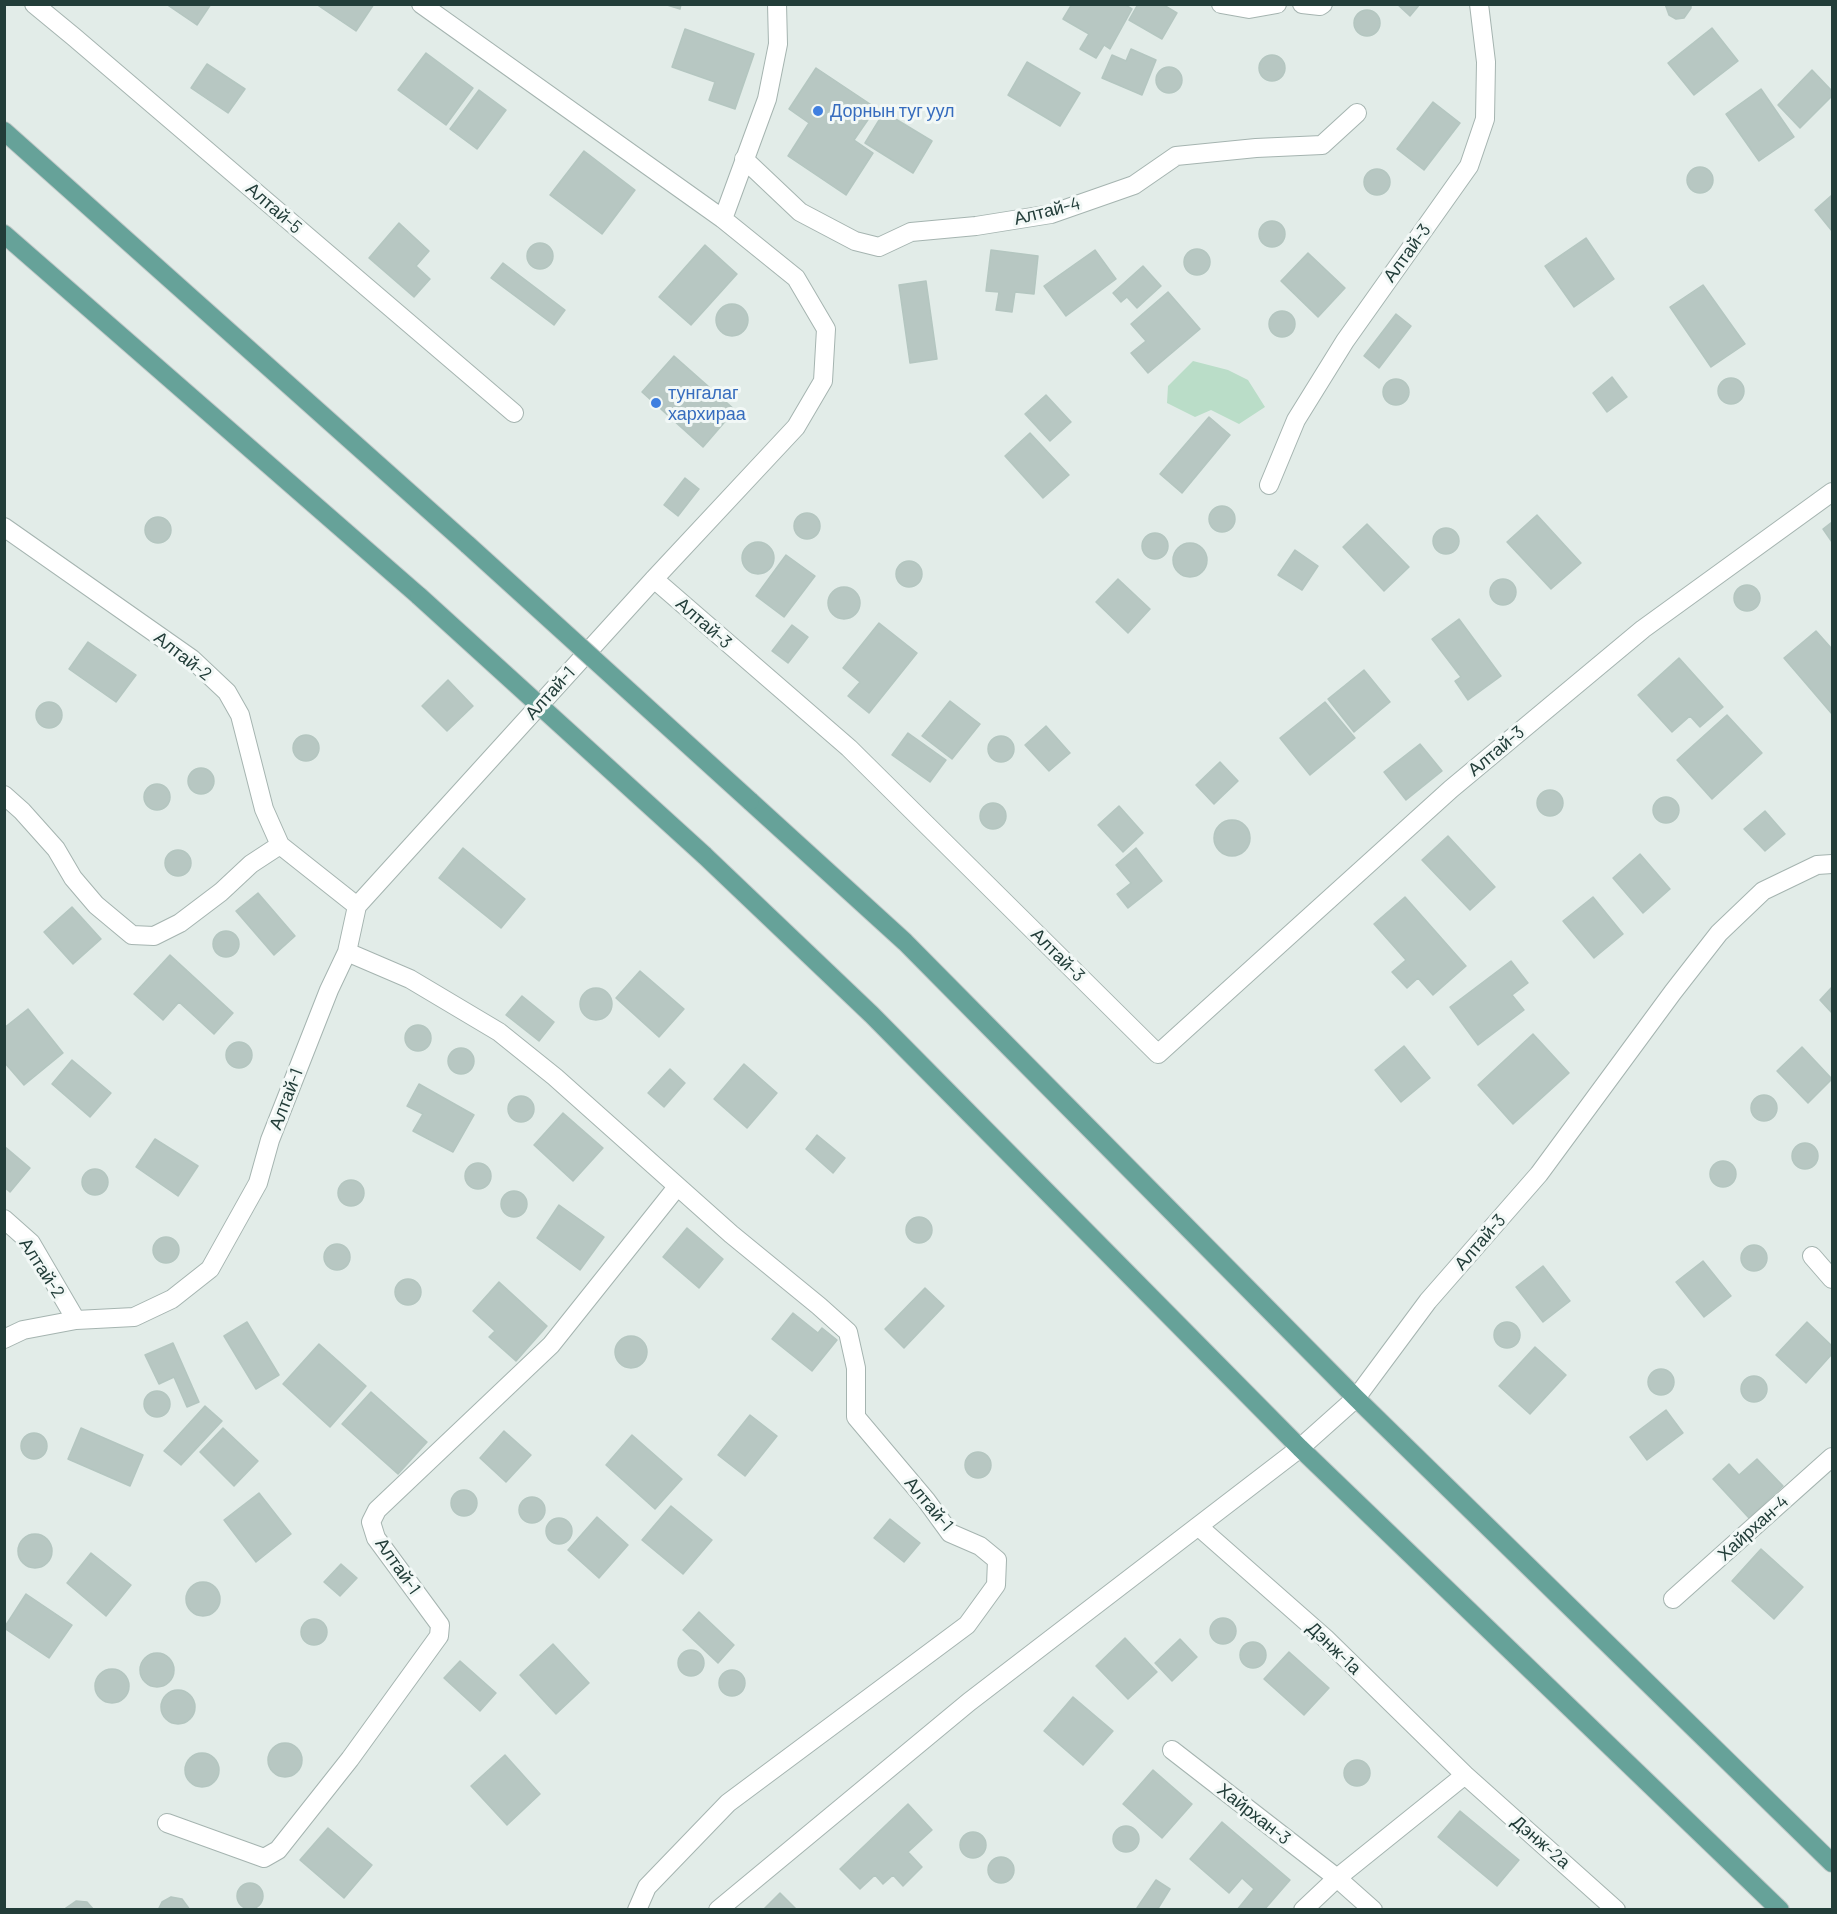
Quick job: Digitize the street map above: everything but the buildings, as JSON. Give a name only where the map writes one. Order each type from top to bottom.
[{"type":"main road","points":[[4,131],[468,545],[905,942],[1356,1398],[1833,1863]]},
{"type":"main road","points":[[4,234],[419,596],[705,855],[873,1015],[1300,1448],[1780,1910]]},
{"type":"street","name":"Алтай-5","points":[[34,4],[514,413]]},
{"type":"street","points":[[421,4],[723,219],[796,278],[826,329],[823,381],[796,427],[654,579]]},
{"type":"street","points":[[723,219],[767,99],[778,44],[777,4]]},
{"type":"street","points":[[1221,4],[1249,9],[1277,4]]},
{"type":"street","points":[[1302,4],[1320,6],[1323,4]]},
{"type":"street","name":"Алтай-3","points":[[1269,485],[1296,420],[1345,341],[1469,166],[1485,119],[1486,62],[1479,4]]},
{"type":"street","name":"Алтай-4","points":[[744,159],[800,212],[855,241],[879,247],[911,232],[976,226],[1051,214],[1134,185],[1176,156],[1256,148],[1322,145],[1357,113]]},
{"type":"street","name":"Алтай-3","points":[[654,579],[849,748],[1158,1054],[1451,789],[1643,629],[1833,492]]},
{"type":"street","name":"Алтай-2","points":[[4,527],[192,659],[227,692],[240,715],[264,809],[280,845],[357,906]]},
{"type":"street","name":"Алтай-1","points":[[4,1339],[23,1330],[76,1320],[134,1317],[172,1299],[210,1269],[258,1183],[270,1140],[329,990],[347,952],[357,906],[654,579]]},
{"type":"street","points":[[4,795],[22,811],[56,849],[73,878],[96,905],[132,935],[154,936],[180,923],[221,892],[251,864],[280,845]]},
{"type":"street","name":"Алтай-3","points":[[718,1910],[969,1702],[1300,1448],[1356,1398],[1428,1301],[1539,1174],[1719,933],[1762,891],[1817,865],[1833,864]]},
{"type":"street","name":"Алтай-1","points":[[347,952],[410,980],[499,1032],[555,1077],[731,1234],[848,1332],[856,1368],[856,1418],[926,1500],[950,1533],[980,1546],[997,1560],[996,1585],[967,1625],[728,1803],[647,1887],[637,1910]]},
{"type":"street","name":"Алтай-1","points":[[166,1823],[264,1858],[278,1850],[350,1759],[440,1636],[440,1625],[376,1538],[371,1522],[376,1510],[551,1345],[677,1187]]},
{"type":"street","name":"Алтай-2","points":[[4,1219],[31,1243],[76,1320]]},
{"type":"street","points":[[1812,1257],[1833,1279]]},
{"type":"street","name":"Хайрхан-4","points":[[1673,1599],[1833,1457]]},
{"type":"street","name":"Дэнж-1а","points":[[1199,1527],[1325,1638],[1465,1775]]},
{"type":"street","name":"Хайрхан-3","points":[[1172,1750],[1337,1878],[1373,1910]]},
{"type":"street","points":[[1303,1910],[1337,1878],[1465,1775]]},
{"type":"street","name":"Дэнж-2а","points":[[1465,1775],[1616,1910]]},
{"type":"green space","points":[[1193,361],[1228,370],[1248,380],[1265,407],[1239,424],[1211,410],[1195,417],[1167,403],[1168,386]]},
{"type":"place","name":"Дорнын туг уул","points":[[818,111]]},
{"type":"place","name":"тунгалаг хархираа","points":[[656,403]]}]
